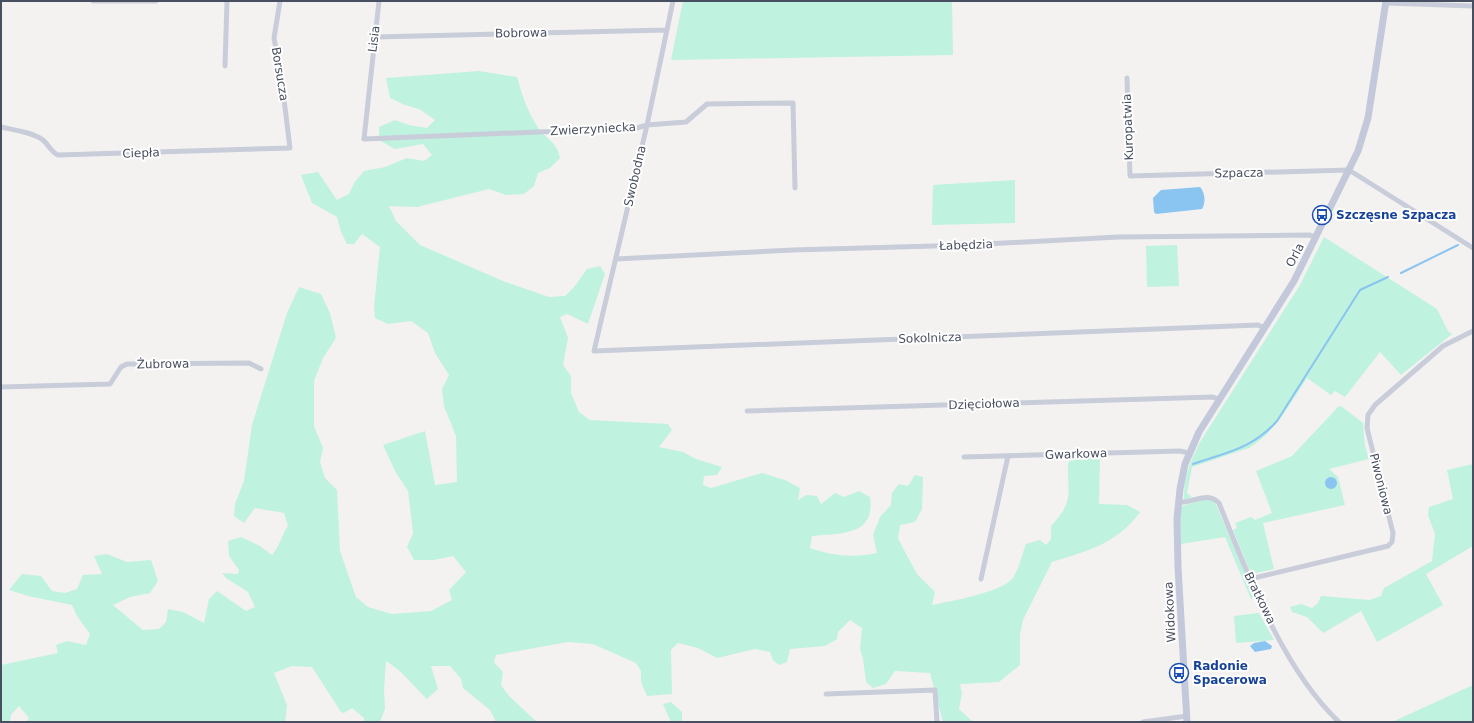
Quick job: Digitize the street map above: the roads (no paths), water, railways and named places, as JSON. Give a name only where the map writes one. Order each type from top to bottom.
[{"type":"street","points":[[93,1],[156,1]]},
{"type":"street","points":[[225,66],[227,1]]},
{"type":"street","name":"Borsucza","points":[[280,1],[274,38],[281,75],[290,148]]},
{"type":"street","name":"Lisia","points":[[369,77],[379,1]]},
{"type":"street","name":"Swobodna","points":[[594,351],[647,125],[666,30],[674,1]]},
{"type":"street","points":[[1386,2],[1473,6]]},
{"type":"street","name":"Orla","points":[[1178,502],[1182,477],[1189,453],[1294,281],[1349,170],[1361,142],[1368,118],[1386,2]]},
{"type":"street","name":"Bobrowa","points":[[375,37],[666,30]]},
{"type":"street","name":"Zwierzyniecka","points":[[369,77],[364,139],[637,128],[647,125],[686,122],[707,104],[793,103],[795,188]]},
{"type":"street","name":"Kuropatwia","points":[[1127,78],[1130,176]]},
{"type":"street","name":"Ciepła","points":[[1,127],[35,136],[43,140],[54,154],[58,155],[290,148]]},
{"type":"street","points":[[1349,170],[1473,248]]},
{"type":"street","name":"Szpacza","points":[[1130,176],[1349,170]]},
{"type":"street","name":"Łabędzia","points":[[616,259],[793,250],[968,245],[1118,237],[1309,235],[1316,238]]},
{"type":"street","name":"Sokolnicza","points":[[594,351],[1258,325],[1265,328]]},
{"type":"street","name":"Piwoniowa","points":[[1250,579],[1388,546],[1392,542],[1393,532],[1367,428],[1368,415],[1375,405],[1442,346],[1473,331]]},
{"type":"street","name":"Żubrowa","points":[[1,387],[110,384],[121,367],[127,364],[249,362],[261,369]]},
{"type":"street","name":"Dzięciołowa","points":[[748,411],[1213,397],[1220,400]]},
{"type":"street","name":"Gwarkowa","points":[[964,457],[1180,451],[1189,453]]},
{"type":"street","points":[[981,578],[1008,456]]},
{"type":"street","name":"Bratkowa","points":[[1178,502],[1185,503],[1203,497],[1214,498],[1219,503],[1250,579],[1267,615],[1306,685],[1339,722]]},
{"type":"street","name":"Widokowa","points":[[1178,502],[1178,567],[1187,719]]},
{"type":"street","points":[[826,694],[935,690],[938,722]]},
{"type":"street","points":[[1143,722],[1187,719]]},
{"type":"water","points":[[1200,187],[1204,198],[1202,209],[1156,214],[1154,212],[1153,198],[1161,190]]},
{"type":"water","points":[[1329,477],[1333,477],[1337,483],[1333,489],[1329,489],[1325,485],[1325,481]]},
{"type":"water","points":[[1265,641],[1272,646],[1271,649],[1255,652],[1250,646],[1254,643]]},
{"type":"waterway","points":[[1401,273],[1458,245]]},
{"type":"waterway","points":[[1193,464],[1228,453],[1248,444],[1268,430],[1277,421],[1360,290],[1388,277]]},
{"type":"place","name":"Szczęsne Szpacza","points":[[1322,215]]},
{"type":"place","name":"Radonie Spacerowa","points":[[1179,673]]}]
